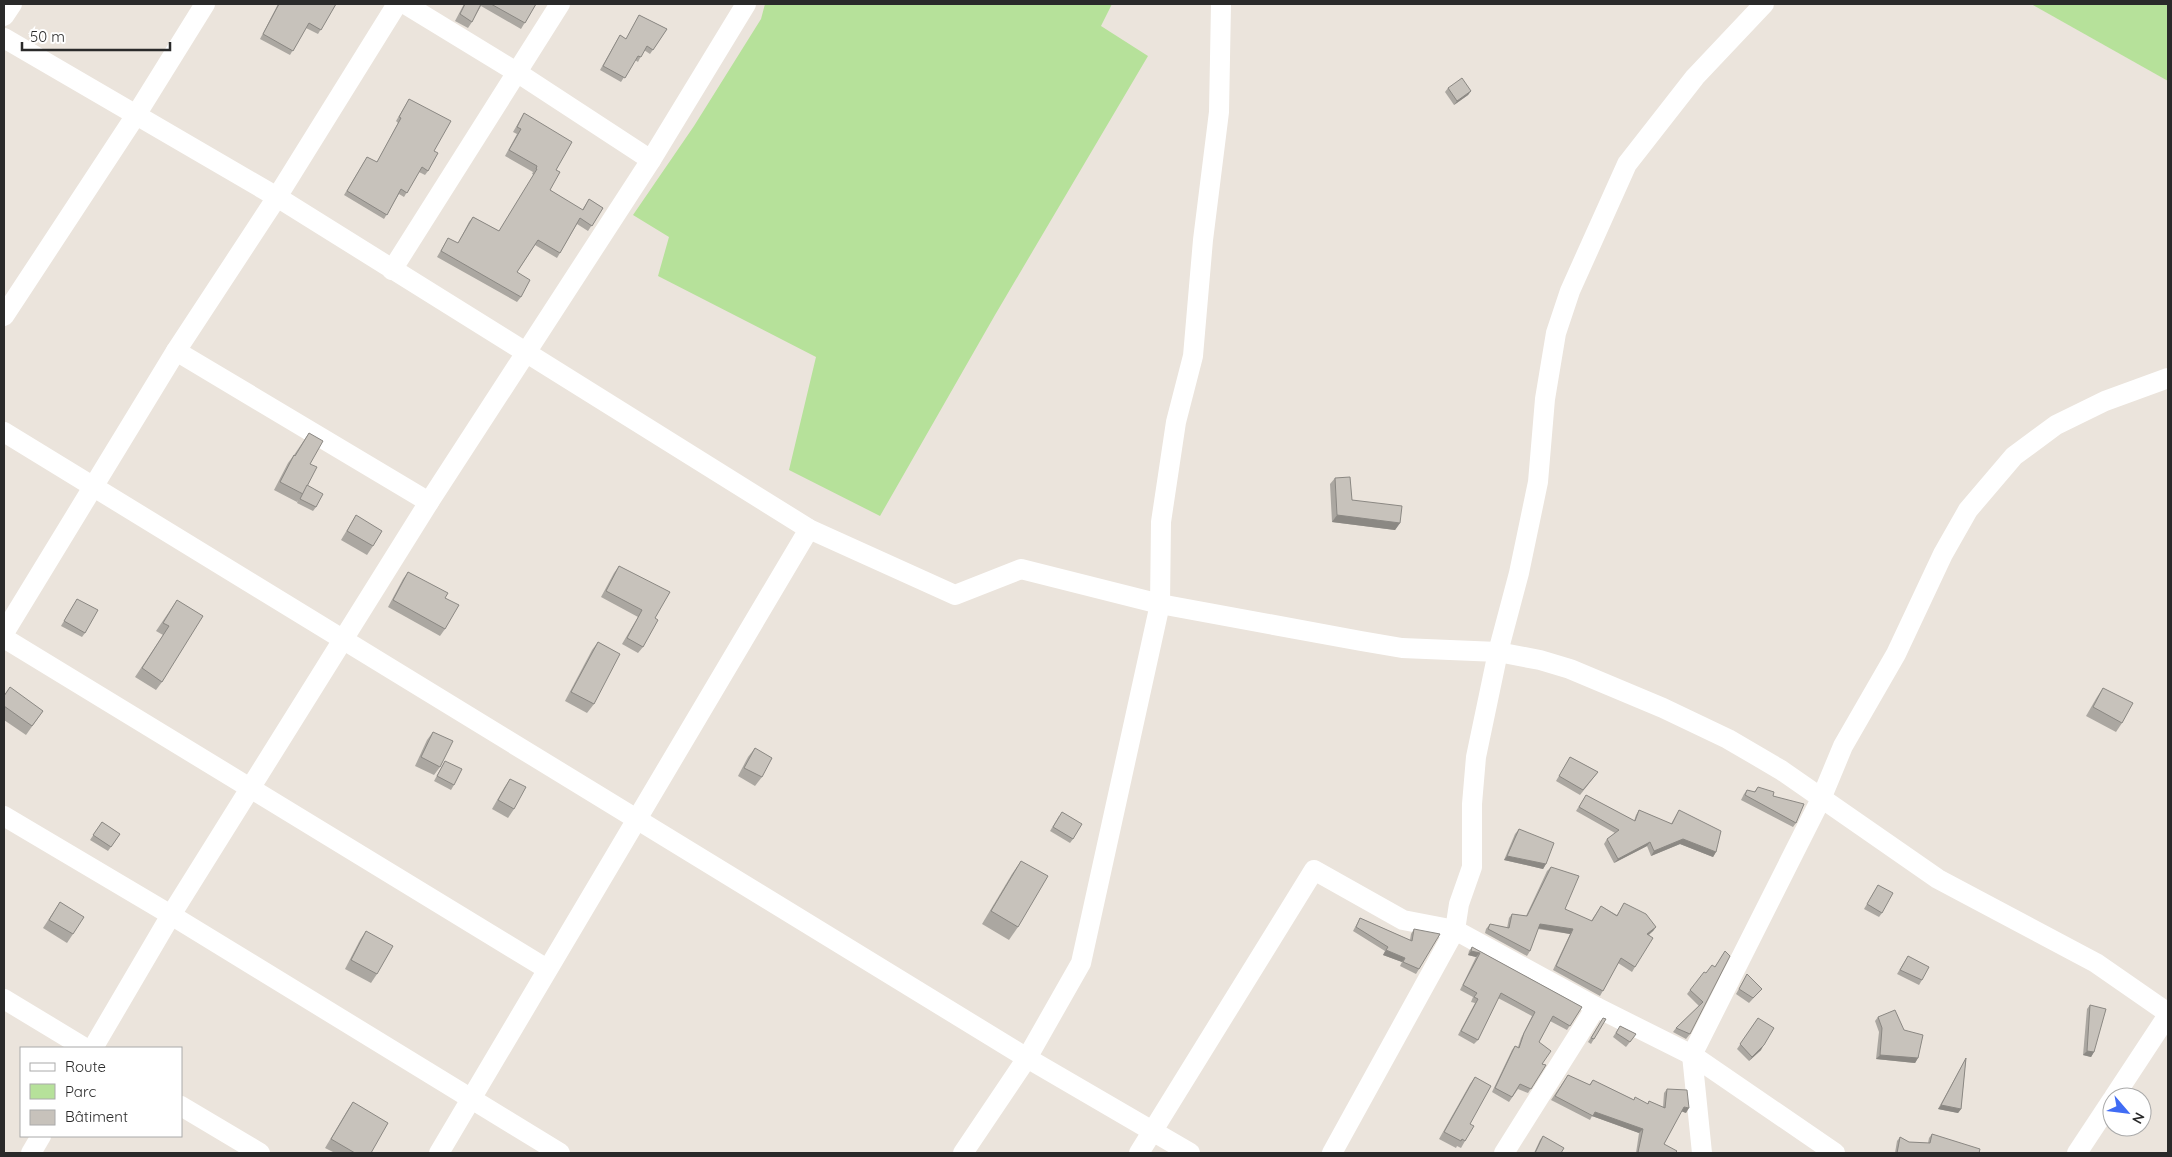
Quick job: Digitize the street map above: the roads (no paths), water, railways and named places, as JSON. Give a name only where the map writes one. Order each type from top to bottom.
[{"type":"street","points":[[4,16],[12,4]]},
{"type":"street","points":[[4,316],[136,115],[205,4]]},
{"type":"street","points":[[4,633],[176,351],[277,197],[397,4]]},
{"type":"street","points":[[405,4],[518,73],[651,160]]},
{"type":"street","points":[[392,270],[560,4]]},
{"type":"street","points":[[94,1047],[171,915],[343,639],[429,502],[527,354],[651,160],[746,4]]},
{"type":"street","points":[[963,1153],[1027,1058],[1081,963],[1160,604],[1160,522],[1176,422],[1193,356],[1203,240],[1219,112],[1221,4]]},
{"type":"street","points":[[1332,1153],[1455,930],[1459,904],[1472,867],[1472,804],[1476,757],[1498,652],[1519,573],[1538,482],[1546,389],[1556,332],[1570,291],[1626,164],[1695,77],[1764,4]]},
{"type":"street","points":[[4,38],[277,197],[809,529],[955,595],[1021,569],[1160,604],[1402,648],[1498,652],[1570,669],[1663,708],[1728,739],[1781,770],[1938,879],[2096,963],[2168,1014],[2120,1087]]},
{"type":"street","points":[[176,351],[429,502]]},
{"type":"street","points":[[1702,1153],[1692,1055],[1821,799],[1842,746],[1896,654],[1943,554],[1968,510],[2014,456],[2056,425],[2105,401],[2168,378]]},
{"type":"street","points":[[4,432],[1027,1058],[1190,1153]]},
{"type":"street","points":[[439,1153],[809,529]]},
{"type":"street","points":[[4,638],[547,970]]},
{"type":"street","points":[[4,816],[171,915],[560,1153]]},
{"type":"street","points":[[1139,1153],[1314,870],[1403,920],[1455,930],[1596,1007],[1692,1055],[1835,1153]]},
{"type":"street","points":[[4,999],[83,1047]]},
{"type":"street","points":[[1504,1153],[1596,1007]]},
{"type":"street","points":[[182,1107],[260,1153]]},
{"type":"street","points":[[2077,1153],[2102,1115]]},
{"type":"street","points":[[31,1153],[40,1137]]}]
